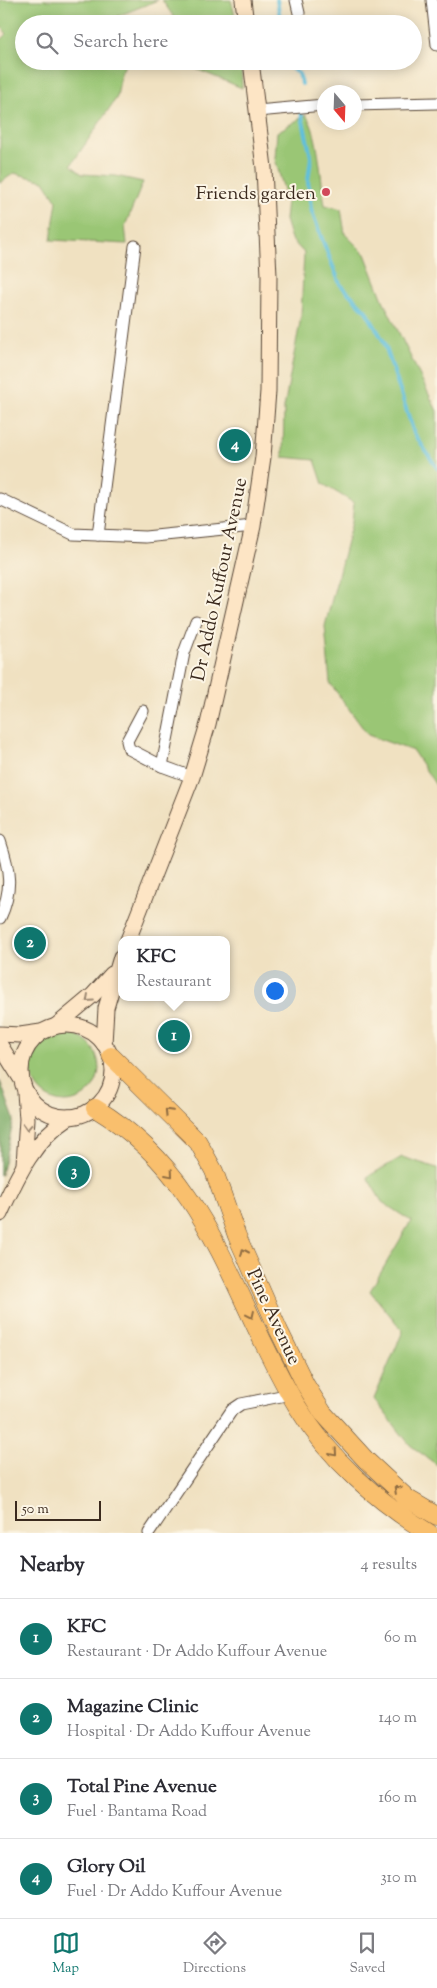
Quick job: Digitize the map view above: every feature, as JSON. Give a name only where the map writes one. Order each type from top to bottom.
[{"type":"main road","points":[[243,0],[245,15]]},
{"type":"main road","name":"Dr Addo Kuffour Avenue","points":[[130,936],[192,777],[212,706],[253,526],[263,457],[268,382],[268,256],[264,168],[252,70]]},
{"type":"main road","points":[[24,1164],[27,1119],[22,1084],[23,1055],[31,1041],[94,995],[118,965]]},
{"type":"main road","points":[[0,1044],[22,1084],[39,1109],[54,1116],[69,1117],[83,1114],[95,1108],[110,1088],[113,1072],[108,1050],[106,1008],[118,969]]},
{"type":"main road","points":[[0,1034],[20,1035],[71,1025],[86,1029],[198,1142],[214,1171],[237,1236],[279,1331],[305,1384],[323,1413],[366,1460],[408,1499],[437,1516]]},
{"type":"main road","name":"Pine Avenue","points":[[95,1108],[136,1136],[191,1198],[225,1260],[291,1394],[313,1429],[363,1485],[387,1506],[429,1533]]},
{"type":"main road","points":[[0,1214],[24,1164],[56,1126],[69,1117]]},
{"type":"street","points":[[296,0],[299,14]]},
{"type":"street","points":[[432,0],[437,45]]},
{"type":"street","points":[[362,105],[437,103]]},
{"type":"street","points":[[257,111],[317,106]]},
{"type":"street","points":[[98,535],[135,246]]},
{"type":"street","points":[[0,499],[74,534],[145,537],[253,526]]},
{"type":"street","points":[[162,766],[184,653],[196,621]]},
{"type":"street","points":[[143,712],[127,741],[130,749],[162,766],[192,777]]},
{"type":"street","points":[[0,841],[9,867],[7,903],[0,918]]},
{"type":"street","points":[[149,1533],[232,1410],[242,1404],[291,1394]]},
{"type":"green space","points":[[0,0],[158,0],[120,15],[15,15],[15,70],[122,70],[117,97],[71,165],[82,174],[116,176],[143,182],[125,226],[127,244],[51,240],[57,201],[44,181],[14,173],[0,183],[0,41],[7,34],[0,25]]},
{"type":"green space","points":[[162,0],[231,0],[235,15],[172,15]]},
{"type":"green space","points":[[199,70],[241,70],[242,88]]},
{"type":"green space","points":[[306,115],[317,145],[325,205],[341,209],[345,234],[365,254],[383,300],[437,411],[437,787],[413,751],[368,735],[330,683],[325,626],[352,522],[354,503],[323,484],[315,460],[283,457],[284,408],[301,317],[304,253],[291,239],[285,220],[287,200],[275,159],[277,132]]},
{"type":"green space","points":[[65,1034],[78,1037],[89,1044],[96,1055],[99,1068],[96,1081],[89,1092],[78,1099],[65,1102],[52,1099],[41,1092],[34,1081],[31,1068],[34,1055],[41,1044],[52,1037]]},
{"type":"green space","points":[[0,1081],[14,1119],[1,1175],[0,1175]]},
{"type":"green space","points":[[402,1157],[437,1168],[437,1465],[410,1445],[374,1399],[403,1331],[370,1291],[411,1221],[382,1202],[367,1177]]},
{"type":"waterway","points":[[277,0],[280,15]]},
{"type":"waterway","points":[[294,70],[299,74],[302,84]]},
{"type":"waterway","points":[[301,112],[311,157],[308,181],[311,209],[322,239],[340,284],[366,311],[384,342],[414,433],[437,468]]},
{"type":"place","name":"Friends garden","points":[[326,192]]},
{"type":"place","name":"Glory Oil","points":[[235,445]]},
{"type":"place","name":"Magazine Clinic","points":[[30,943]]},
{"type":"place","name":"KFC","points":[[174,1036]]},
{"type":"place","name":"Total Pine Avenue","points":[[74,1172]]}]
